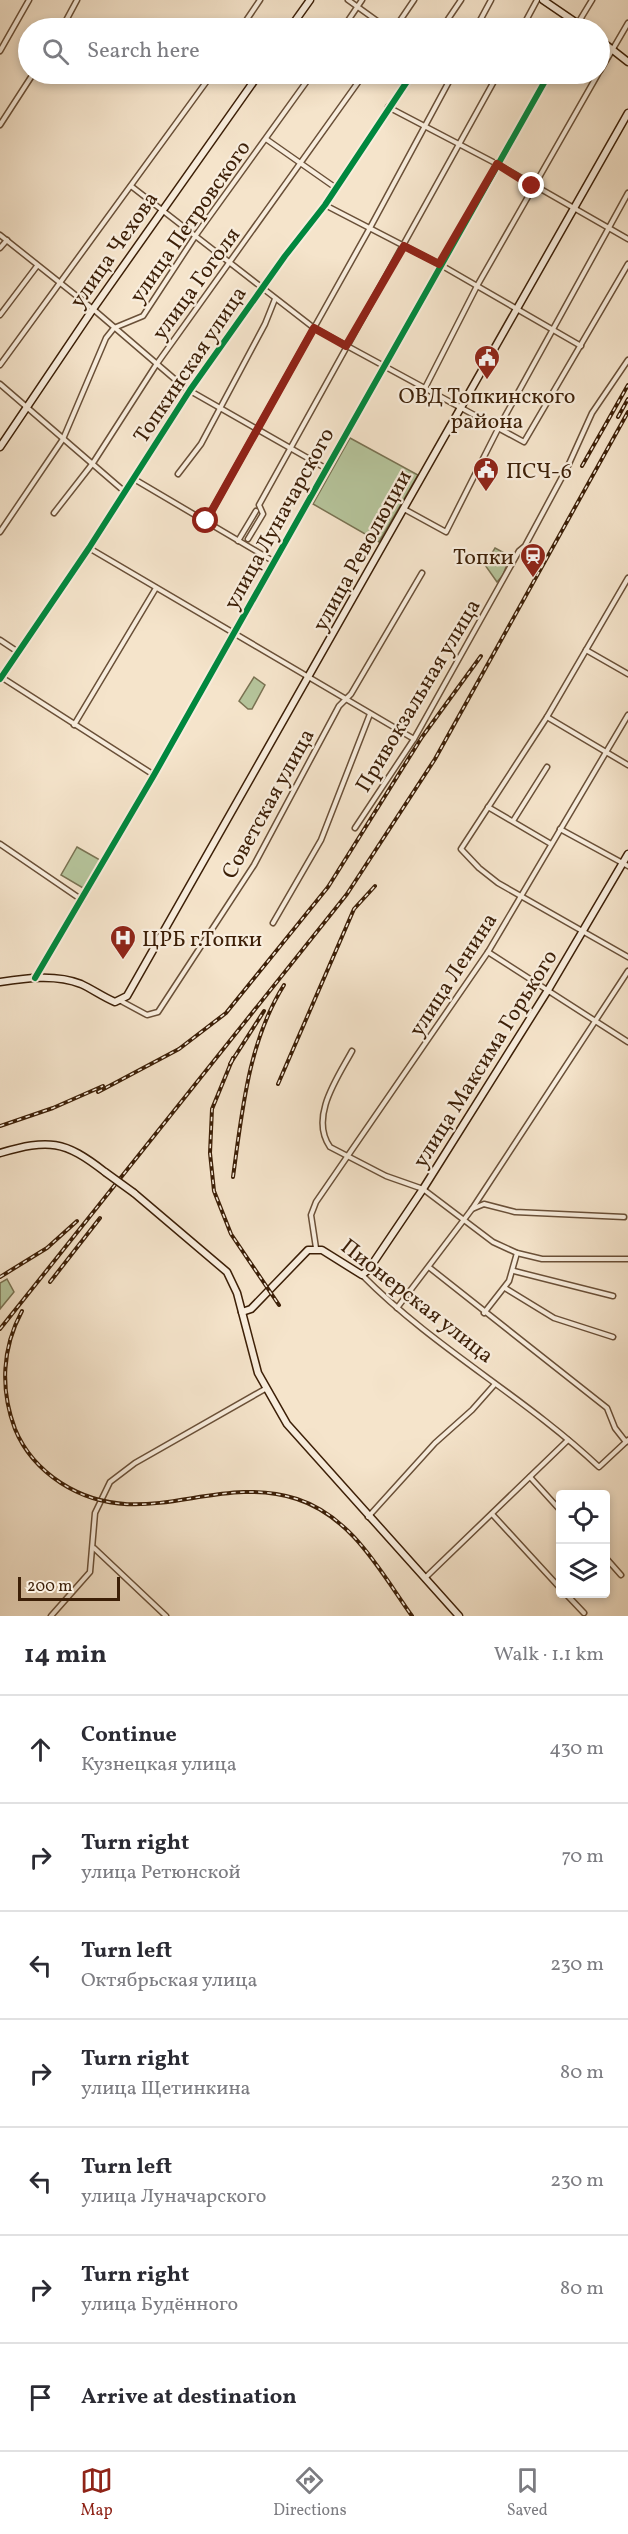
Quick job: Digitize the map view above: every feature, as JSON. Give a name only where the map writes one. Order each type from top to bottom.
[{"type":"street","points":[[19,18],[29,0]]},
{"type":"street","points":[[67,18],[77,0]]},
{"type":"street","points":[[248,18],[260,0]]},
{"type":"street","points":[[297,18],[310,0]]},
{"type":"street","points":[[348,0],[373,18]]},
{"type":"street","points":[[350,18],[362,0]]},
{"type":"street","points":[[402,18],[414,0]]},
{"type":"street","points":[[449,18],[462,0]]},
{"type":"street","points":[[481,18],[491,0]]},
{"type":"street","points":[[527,18],[537,0]]},
{"type":"street","points":[[543,0],[566,18]]},
{"type":"street","points":[[581,18],[591,0]]},
{"type":"street","points":[[0,51],[18,19]]},
{"type":"street","points":[[610,53],[628,23]]},
{"type":"street","points":[[612,49],[628,62]]},
{"type":"street","points":[[0,125],[27,84]]},
{"type":"street","points":[[0,365],[205,84]]},
{"type":"street","name":"улица Чехова","points":[[0,447],[93,309],[252,84]]},
{"type":"street","name":"улица Петровского","points":[[114,328],[143,316],[196,235],[305,84]]},
{"type":"street","name":"улица Гоголя","points":[[54,513],[93,463],[156,364],[357,84]]},
{"type":"street","name":"Топкинская улица","points":[[1,678],[89,548],[190,390],[261,288],[325,205],[405,84]]},
{"type":"street","points":[[206,521],[371,226],[447,84]]},
{"type":"street","points":[[248,539],[263,514],[259,505],[493,84]]},
{"type":"street","name":"улица Луначарского","points":[[35,978],[154,775],[327,469],[439,264],[543,84]]},
{"type":"street","points":[[425,388],[477,286],[592,84]]},
{"type":"street","points":[[388,107],[497,164],[628,239]]},
{"type":"street","name":"улица Революции","points":[[120,1001],[127,996],[310,678],[516,307],[628,113]]},
{"type":"street","points":[[266,139],[336,188]]},
{"type":"street","points":[[131,186],[314,328],[524,442],[628,264]]},
{"type":"street","points":[[404,509],[446,532],[498,429],[628,193]]},
{"type":"street","points":[[325,205],[371,226],[554,328],[581,346]]},
{"type":"street","points":[[0,235],[190,390],[219,409],[327,469]]},
{"type":"street","points":[[0,248],[7,240]]},
{"type":"street","points":[[0,315],[38,266]]},
{"type":"street","name":"Топкинская улица","points":[[178,474],[201,444],[265,324],[274,299]]},
{"type":"street","points":[[0,532],[63,439],[101,347],[114,328]]},
{"type":"street","name":"Привокзальная улица","points":[[355,828],[414,739],[519,551],[525,546],[568,466],[592,413],[628,360]]},
{"type":"street","points":[[0,384],[125,492]]},
{"type":"street","points":[[134,479],[273,561]]},
{"type":"street","points":[[238,541],[256,511]]},
{"type":"street","points":[[89,548],[414,739]]},
{"type":"street","name":"Советская улица","points":[[120,1001],[147,1015],[158,1012],[254,865],[339,706],[347,698],[422,573]]},
{"type":"street","points":[[628,578],[547,717],[460,849],[479,868],[522,896],[628,957]]},
{"type":"street","points":[[74,725],[156,588]]},
{"type":"street","points":[[0,640],[18,652]]},
{"type":"street","points":[[586,650],[628,674]]},
{"type":"street","points":[[1,678],[154,775]]},
{"type":"street","points":[[273,923],[321,840],[370,714]]},
{"type":"street","name":"улица Ленина","points":[[316,1248],[312,1212],[488,952],[604,752],[628,715]]},
{"type":"street","points":[[547,717],[628,765]]},
{"type":"street","points":[[513,821],[547,767]]},
{"type":"street","points":[[488,807],[551,844]]},
{"type":"street","points":[[560,829],[626,864]]},
{"type":"street","points":[[0,844],[82,900]]},
{"type":"street","name":"улица Максима Горького","points":[[362,1275],[373,1265],[423,1189],[626,864],[628,854]]},
{"type":"street","points":[[488,952],[628,1042]]},
{"type":"street","points":[[397,1308],[430,1268],[464,1220],[628,971]]},
{"type":"street","points":[[0,982],[35,978],[74,982],[112,1001],[120,1001]]},
{"type":"street","points":[[352,1051],[322,1108],[327,1144],[386,1176],[423,1189],[493,1242],[517,1253],[542,1259],[628,1259]]},
{"type":"street","points":[[0,1153],[32,1144],[60,1144],[76,1150],[134,1193],[227,1272],[234,1284],[254,1362],[266,1389],[287,1424],[459,1616]]},
{"type":"street","points":[[471,1209],[484,1204],[515,1212],[624,1217]]},
{"type":"street","points":[[245,1327],[251,1309],[302,1254],[316,1248]]},
{"type":"street","name":"Пионерская улица","points":[[316,1248],[362,1275],[397,1308],[568,1440],[599,1467],[627,1441]]},
{"type":"street","points":[[484,1313],[505,1288],[514,1271],[517,1253]]},
{"type":"street","points":[[430,1268],[607,1408],[615,1428],[627,1441]]},
{"type":"street","points":[[514,1271],[613,1296]]},
{"type":"street","points":[[505,1288],[516,1297],[554,1317],[613,1337]]},
{"type":"street","points":[[242,1312],[251,1309]]},
{"type":"street","name":"Пионерская улица","points":[[368,1517],[429,1450],[495,1384]]},
{"type":"street","points":[[51,1616],[87,1578],[92,1564],[95,1517],[101,1497],[110,1482],[124,1470],[266,1389]]},
{"type":"street","points":[[424,1578],[568,1440]]},
{"type":"street","points":[[530,1477],[556,1505]]},
{"type":"street","points":[[492,1515],[556,1583]]},
{"type":"street","points":[[94,1547],[166,1616]]},
{"type":"street","points":[[610,1563],[621,1575]]},
{"type":"street","points":[[570,1598],[584,1613]]},
{"type":"green space","points":[[350,438],[418,475],[379,542],[313,504]]},
{"type":"green space","points":[[495,548],[510,556],[503,575],[497,582],[485,565]]},
{"type":"green space","points":[[254,677],[265,685],[252,709],[248,709],[239,701]]},
{"type":"green space","points":[[77,847],[100,860],[83,888],[61,875]]},
{"type":"green space","points":[[7,1279],[14,1292],[0,1309],[0,1283]]},
{"type":"railway","points":[[582,466],[628,385]]},
{"type":"railway","points":[[618,417],[628,399]]},
{"type":"railway","points":[[0,1329],[347,894],[435,759],[628,412]]},
{"type":"railway","points":[[98,1092],[179,1049],[226,1013],[328,887],[422,737],[481,656]]},
{"type":"railway","points":[[278,1084],[354,909],[375,886]]},
{"type":"railway","points":[[233,1177],[248,1078],[254,1054],[262,1030],[284,985]]},
{"type":"railway","points":[[230,1064],[264,1011]]},
{"type":"railway","points":[[233,1058],[212,1109],[210,1153],[214,1191],[231,1234],[279,1305]]},
{"type":"railway","points":[[0,1126],[53,1108],[103,1086]]},
{"type":"railway","points":[[50,1282],[100,1218]]},
{"type":"railway","points":[[0,1277],[47,1248],[77,1221]]},
{"type":"railway","points":[[22,1311],[10,1339],[7,1354],[5,1369],[7,1399],[15,1429],[23,1445],[40,1466],[54,1478],[91,1498],[120,1504],[149,1504],[236,1492],[266,1493],[297,1499],[316,1507],[349,1532],[376,1564],[412,1616]]},
{"type":"cycle path","points":[[0,679],[89,548],[190,390],[285,256],[325,205],[405,84]]},
{"type":"cycle path","points":[[35,978],[154,775],[543,84]]},
{"type":"place","name":"ОВД Топкинского района","points":[[487,381]]},
{"type":"place","name":"ПСЧ-6","points":[[486,493]]},
{"type":"place","name":"Топки","points":[[533,579]]},
{"type":"place","name":"ЦРБ г.Топки","points":[[123,961]]},
{"type":"route","points":[[206,521],[314,328],[346,346],[404,246],[439,264],[497,164],[532,186]]}]
